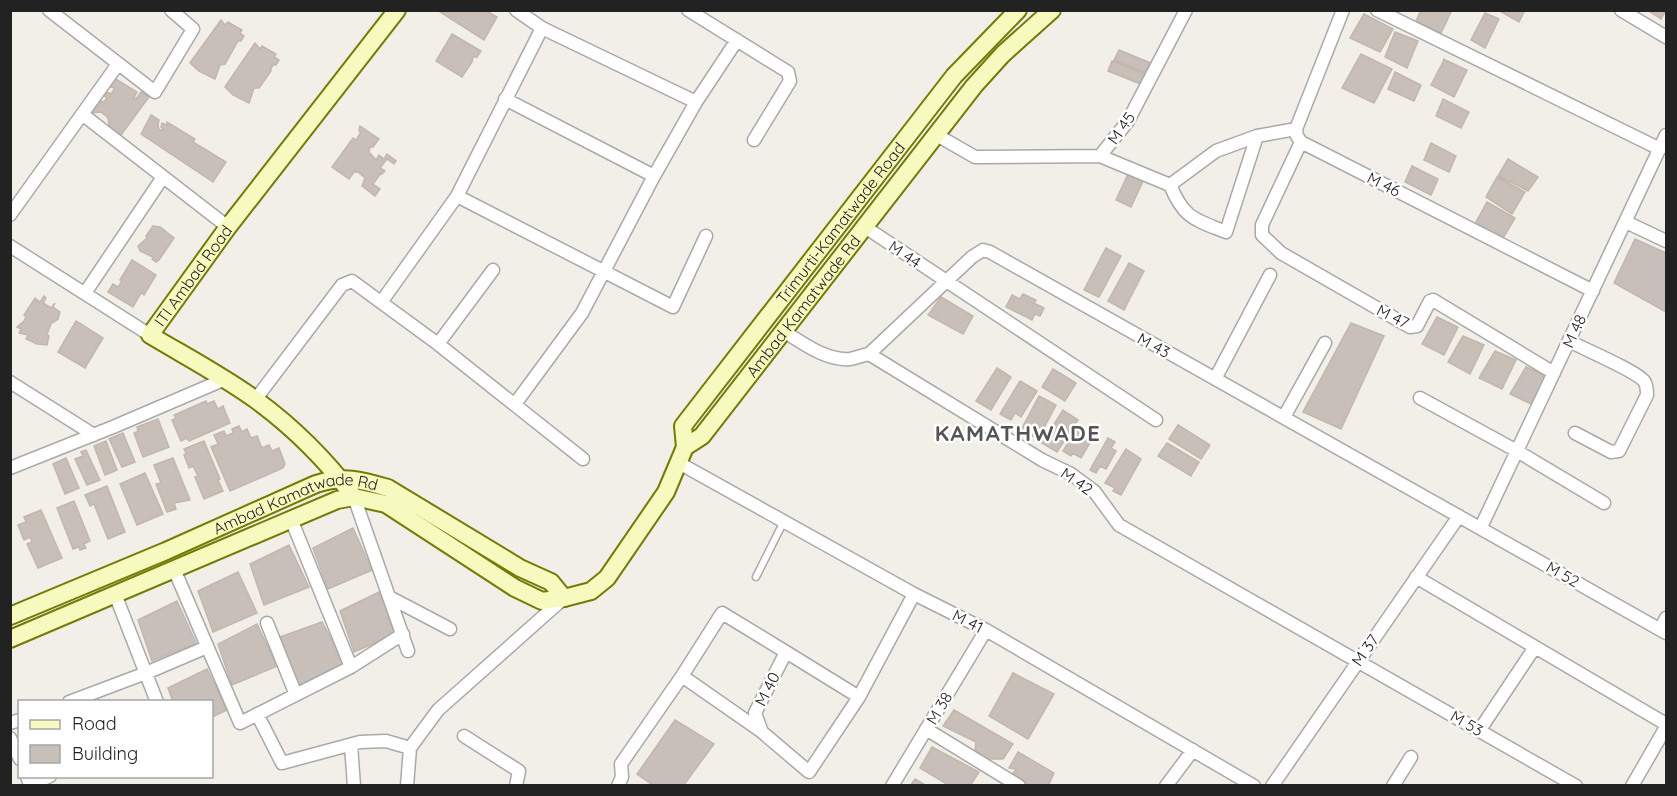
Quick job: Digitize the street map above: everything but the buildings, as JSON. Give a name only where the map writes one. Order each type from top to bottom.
[{"type":"street","points":[[49,10],[155,92],[193,29],[171,10]]},
{"type":"street","name":"ITI Ambad Road","points":[[354,497],[339,478],[296,434],[255,400],[150,335],[228,227],[397,10]]},
{"type":"street","points":[[516,10],[542,28],[696,102]]},
{"type":"street","points":[[688,10],[788,72],[790,78],[754,140]]},
{"type":"street","name":"Trimurti-Kamatwade Road","points":[[682,455],[683,426],[954,76],[1018,10]]},
{"type":"street","name":"Ambad Kamatwade Rd","points":[[10,616],[166,551],[316,484],[339,478],[369,482],[388,488],[397,501],[515,588],[542,601],[591,591],[607,578],[666,492],[682,455],[702,436],[785,332],[935,134],[1003,54],[1052,10]]},
{"type":"street","name":"M 45","points":[[935,134],[975,157],[1100,156],[1128,122],[1186,10]]},
{"type":"street","points":[[1301,142],[1296,129],[1343,10]]},
{"type":"street","points":[[1377,10],[1660,149]]},
{"type":"street","points":[[1621,10],[1666,37]]},
{"type":"street","points":[[382,301],[457,196],[542,28]]},
{"type":"street","points":[[515,404],[582,313],[696,102],[737,40]]},
{"type":"street","points":[[10,215],[118,64]]},
{"type":"street","points":[[505,99],[654,176]]},
{"type":"street","points":[[82,114],[228,227]]},
{"type":"street","points":[[1170,184],[1216,151],[1257,136],[1296,129]]},
{"type":"street","name":"M 48","points":[[1481,528],[1666,135]]},
{"type":"street","points":[[1100,156],[1170,184],[1177,202],[1192,219],[1226,232],[1257,136]]},
{"type":"street","name":"M 47","points":[[1301,142],[1262,225],[1262,235],[1281,253],[1410,327],[1417,326],[1430,301],[1433,300],[1554,373]]},
{"type":"street","name":"M 46","points":[[1301,142],[1593,291]]},
{"type":"street","points":[[86,293],[163,177]]},
{"type":"street","points":[[457,196],[673,306],[706,236]]},
{"type":"street","points":[[1626,222],[1666,241]]},
{"type":"street","name":"M 44","points":[[865,226],[1156,420]]},
{"type":"street","points":[[10,246],[150,335]]},
{"type":"street","name":"M 43","points":[[869,354],[946,281],[983,250],[1459,516]]},
{"type":"street","points":[[438,344],[493,270]]},
{"type":"street","points":[[1215,379],[1270,275]]},
{"type":"street","points":[[255,400],[342,285],[352,281],[438,344],[583,459]]},
{"type":"street","points":[[785,332],[812,349],[833,357],[849,359],[869,354]]},
{"type":"street","points":[[1569,341],[1631,373],[1644,381],[1647,387],[1647,395],[1619,451],[1611,452],[1575,433]]},
{"type":"street","points":[[1284,417],[1325,343]]},
{"type":"street","name":"M 42","points":[[869,354],[1042,460],[1071,474],[1094,490],[1119,525],[1357,661]]},
{"type":"street","points":[[10,468],[223,380]]},
{"type":"street","points":[[10,382],[94,435]]},
{"type":"street","points":[[1420,398],[1517,451],[1604,503]]},
{"type":"street","name":"M 41","points":[[682,455],[784,521],[915,594],[986,630],[1254,786]]},
{"type":"street","points":[[354,497],[408,651]]},
{"type":"street","name":"Ambad Kamatwade Rd","points":[[10,639],[337,500],[354,497],[376,501],[397,501]]},
{"type":"street","name":"M 37","points":[[1272,786],[1459,516]]},
{"type":"street","name":"M 52","points":[[1459,516],[1663,631]]},
{"type":"street","points":[[291,519],[351,667]]},
{"type":"street","points":[[174,569],[240,723],[351,667],[403,634]]},
{"type":"street","points":[[1416,577],[1666,725],[1632,786]]},
{"type":"street","points":[[116,594],[156,700]]},
{"type":"street","name":"M 40","points":[[859,697],[786,652],[755,713],[762,732],[809,772],[859,697],[915,594]]},
{"type":"street","points":[[391,598],[450,629]]},
{"type":"street","points":[[407,786],[410,748],[438,710],[564,598]]},
{"type":"street","points":[[618,786],[622,777],[621,764],[722,613],[786,652]]},
{"type":"street","points":[[1663,631],[1666,618]]},
{"type":"street","points":[[267,623],[297,694]]},
{"type":"street","name":"M 38","points":[[892,786],[986,630]]},
{"type":"street","points":[[74,700],[207,647]]},
{"type":"street","points":[[1479,730],[1535,647]]},
{"type":"street","name":"M 53","points":[[1357,661],[1576,786]]},
{"type":"street","points":[[682,676],[762,732]]},
{"type":"street","points":[[257,714],[282,763],[351,745],[386,741],[410,748]]},
{"type":"street","points":[[926,729],[1019,786]]},
{"type":"street","points":[[464,736],[519,771],[516,786]]},
{"type":"street","points":[[10,738],[18,757]]},
{"type":"street","points":[[351,745],[354,786]]},
{"type":"street","points":[[1166,786],[1193,750]]},
{"type":"street","points":[[1393,786],[1411,757]]},
{"type":"street","points":[[27,778],[30,785],[48,778]]},
{"type":"lane","points":[[756,577],[784,521]]},
{"type":"district","name":"KAMATHWADE","points":[[1018,433]]}]
